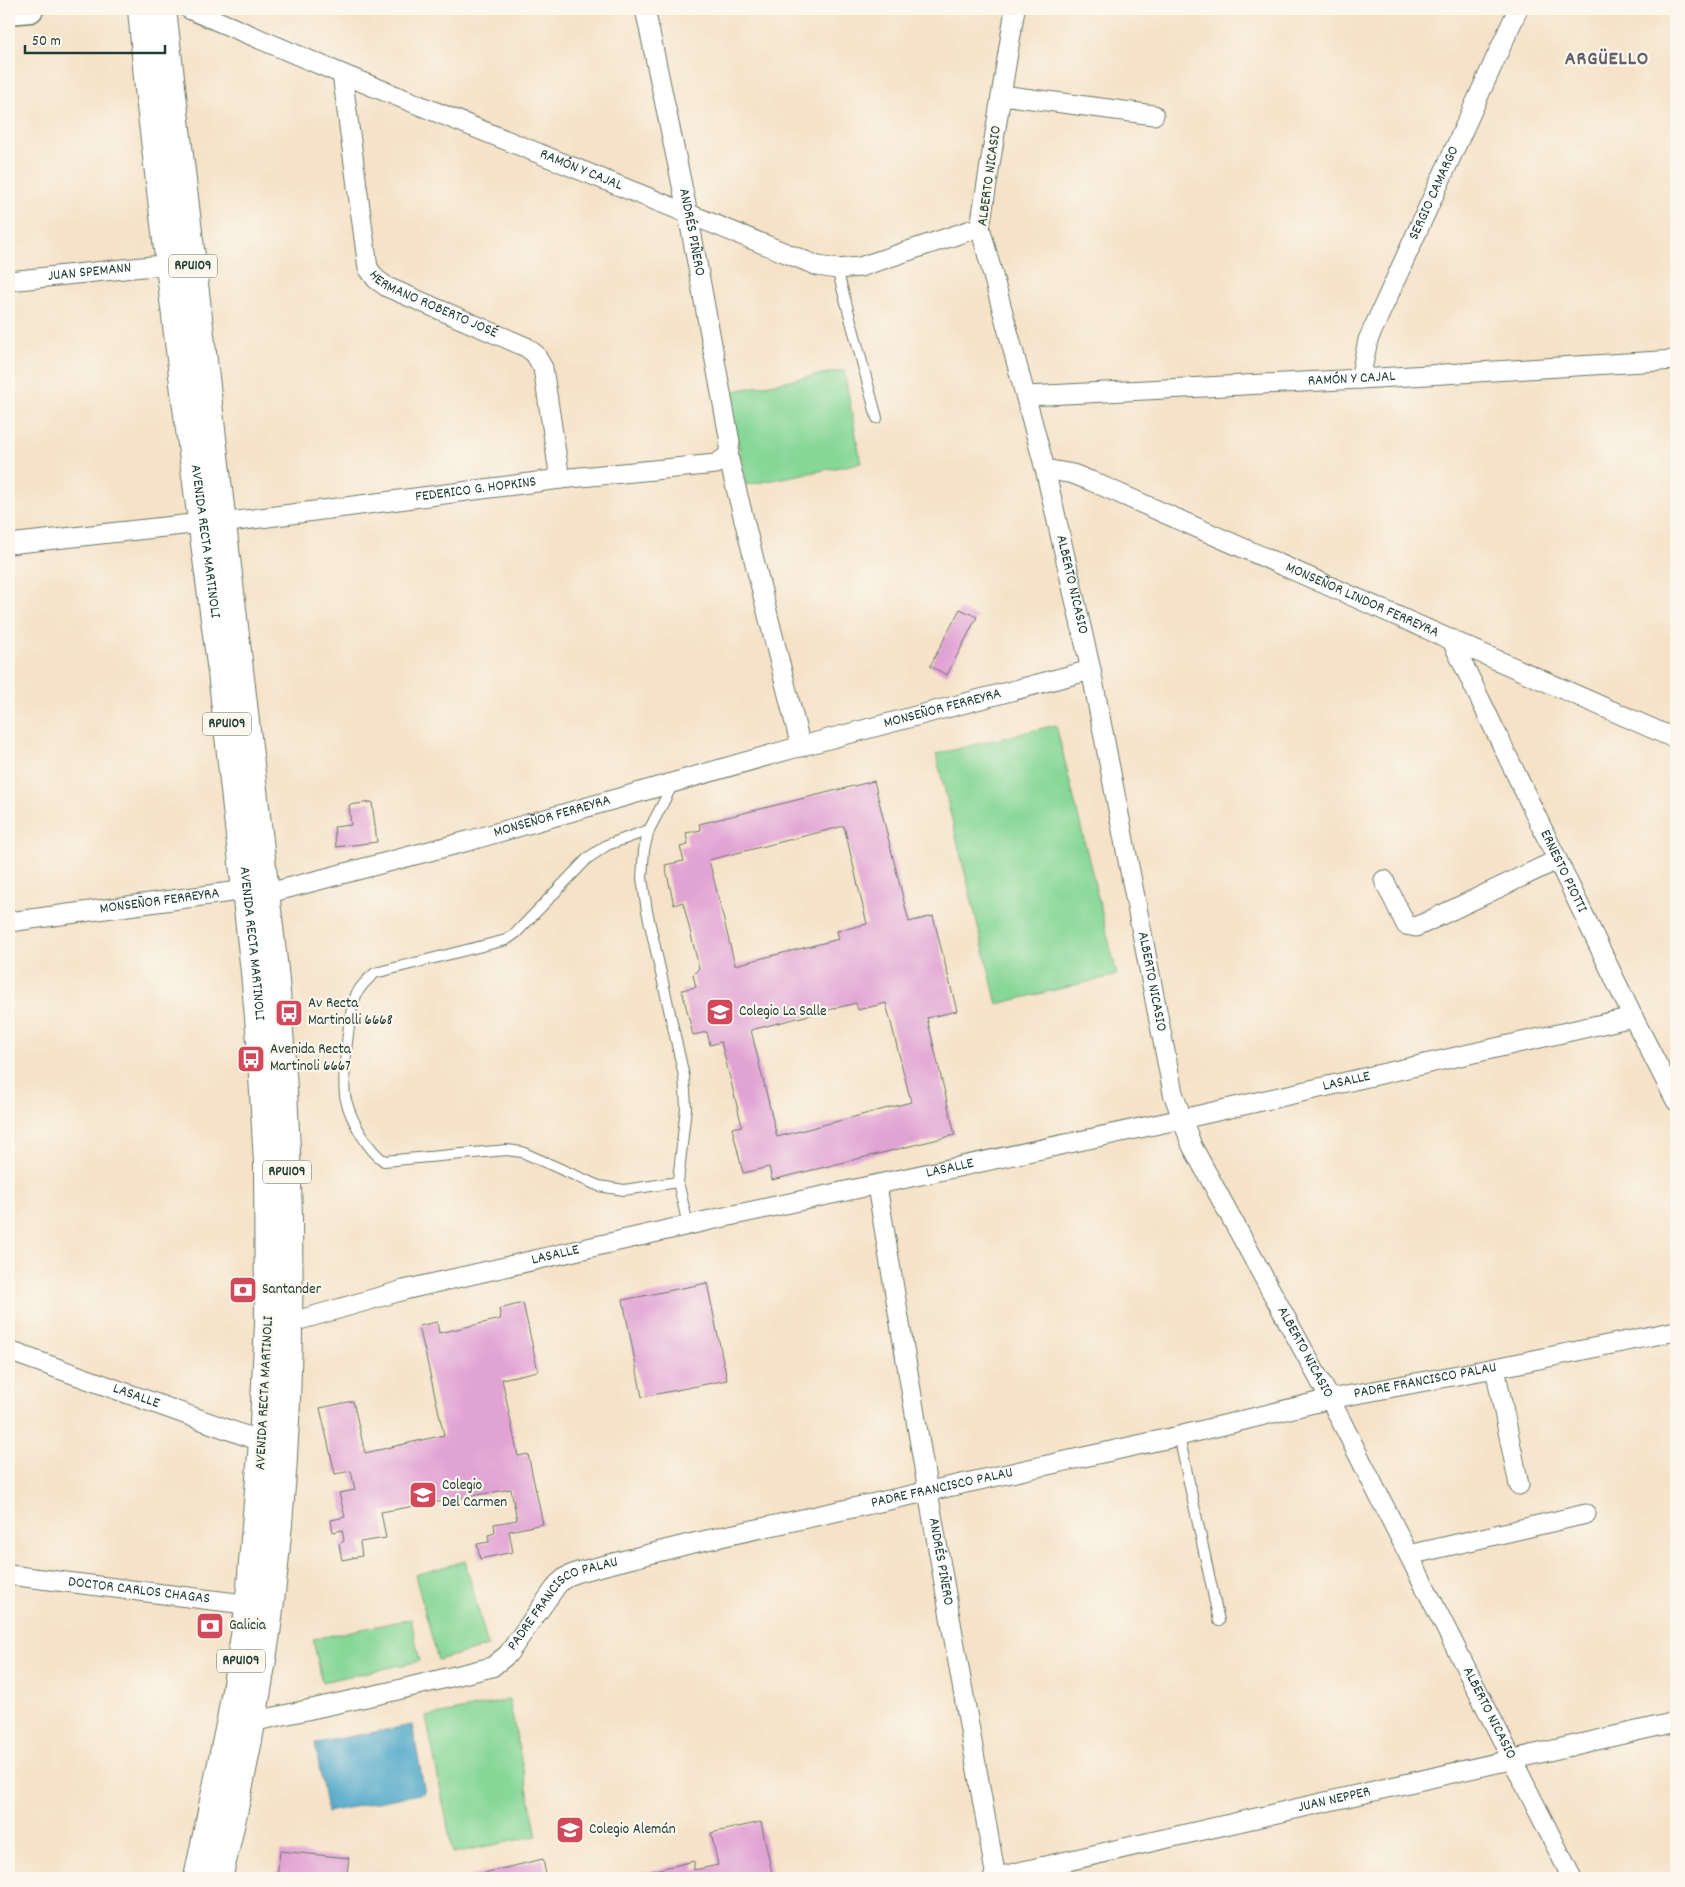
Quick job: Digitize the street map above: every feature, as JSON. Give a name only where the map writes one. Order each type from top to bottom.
[{"type":"main road","points":[[9,11],[30,9]]},
{"type":"main road","name":"AVENIDA RECTA MARTINOLI","points":[[142,9],[149,89],[171,264],[212,523]]},
{"type":"main road","name":"AVENIDA RECTA MARTINOLI","points":[[162,9],[212,523],[256,892],[275,980],[284,1096],[288,1188],[279,1324],[263,1442],[259,1606],[252,1722],[218,1878]]},
{"type":"main road","name":"AVENIDA RECTA MARTINOLI","points":[[198,1878],[259,1606],[284,1450],[279,1324]]},
{"type":"street","name":"RAMÓN Y CAJAL","points":[[189,9],[342,74],[818,266],[838,269],[860,267],[980,226]]},
{"type":"street","name":"ANDRÉS PIÑERO","points":[[645,9],[688,214],[730,442],[728,456],[801,746]]},
{"type":"street","name":"ALBERTO NICASIO","points":[[1015,9],[980,226],[1027,396],[1091,670],[1173,1093],[1192,1146],[1330,1399],[1572,1878]]},
{"type":"street","name":"SERGIO CAMARGO","points":[[1360,379],[1368,340],[1518,9]]},
{"type":"street","name":"HERMANO ROBERTO JOSÉ","points":[[342,74],[368,268],[386,288],[526,346],[535,354],[543,368],[560,479]]},
{"type":"street","points":[[1002,95],[1154,115]]},
{"type":"street","name":"JUAN SPEMANN","points":[[9,281],[171,264]]},
{"type":"street","name":"RAMÓN Y CAJAL","points":[[1027,396],[1676,360]]},
{"type":"street","name":"FEDERICO G. HOPKINS","points":[[9,544],[212,523],[560,479],[716,464],[728,456]]},
{"type":"street","name":"MONSEÑOR LINDOR FERREYRA","points":[[1045,469],[1073,474],[1092,481],[1676,739]]},
{"type":"street","name":"ERNESTO PIOTTI","points":[[1451,639],[1633,1017],[1676,1101]]},
{"type":"street","name":"MONSEÑOR FERREYRA","points":[[9,922],[256,892],[468,841],[801,746],[1091,670]]},
{"type":"street","points":[[1384,880],[1406,925],[1416,927],[1557,860]]},
{"type":"street","name":"LASALLE","points":[[279,1324],[404,1290],[688,1225],[877,1186],[1182,1119],[1633,1017]]},
{"type":"street","name":"ANDRÉS PIÑERO","points":[[877,1186],[995,1878]]},
{"type":"street","name":"PADRE FRANCISCO PALAU","points":[[252,1722],[492,1667],[508,1654],[558,1584],[566,1577],[578,1572],[689,1544],[1179,1436],[1330,1399],[1676,1331]]},
{"type":"street","name":"LASALLE","points":[[9,1351],[263,1442]]},
{"type":"street","points":[[1495,1368],[1519,1485]]},
{"type":"street","points":[[1409,1555],[1586,1514]]},
{"type":"street","name":"DOCTOR CARLOS CHAGAS","points":[[9,1575],[259,1606]]},
{"type":"street","name":"JUAN NEPPER","points":[[995,1878],[1676,1722]]},
{"type":"lane","points":[[838,269],[876,418]]},
{"type":"lane","points":[[675,782],[649,830],[644,850],[642,878],[647,910],[684,1076],[686,1107],[678,1182],[688,1225]]},
{"type":"lane","points":[[649,830],[607,845],[588,858],[516,933],[506,940],[375,973],[365,981],[356,995],[346,1046],[344,1087],[346,1100],[365,1141],[374,1154],[384,1162],[507,1150],[522,1152],[599,1186],[624,1190],[678,1182]]},
{"type":"lane","points":[[1179,1436],[1219,1621]]},
{"type":"green space","points":[[844,370],[861,463],[746,485],[728,392]]},
{"type":"green space","points":[[1056,725],[1117,975],[997,1004],[936,754]]},
{"type":"green space","points":[[465,1561],[488,1646],[438,1660],[415,1575]]},
{"type":"green space","points":[[411,1619],[420,1661],[322,1682],[313,1639]]},
{"type":"green space","points":[[509,1700],[537,1836],[453,1853],[426,1717]]},
{"type":"water","points":[[412,1725],[425,1793],[327,1812],[315,1743]]},
{"type":"building","points":[[960,609],[977,617],[947,675],[930,666]]},
{"type":"building","name":"Colegio La Salle","points":[[874,781],[909,922],[933,916],[957,1011],[927,1018],[955,1135],[772,1180],[769,1167],[743,1173],[732,1128],[742,1126],[721,1042],[710,1045],[707,1032],[693,1035],[682,990],[696,987],[693,975],[699,968],[683,902],[674,905],[665,865],[684,861],[680,847],[688,845],[686,833],[701,830],[699,824]],"holes":[[[844,826],[867,924],[837,931],[839,939],[735,965],[709,860]],[[856,1003],[858,1010],[886,1003],[911,1102],[777,1137],[751,1030]]]},
{"type":"building","points":[[372,802],[377,842],[336,847],[334,827],[351,825],[349,805]]},
{"type":"building","points":[[707,1283],[727,1380],[642,1397],[623,1300]]},
{"type":"building","points":[[523,1303],[538,1371],[502,1379],[518,1456],[528,1454],[543,1524],[509,1531],[513,1552],[480,1559],[477,1544],[489,1542],[488,1535],[495,1533],[494,1524],[517,1520],[511,1489],[381,1512],[386,1538],[360,1542],[362,1556],[342,1560],[339,1544],[344,1541],[342,1530],[333,1532],[331,1520],[345,1517],[339,1493],[355,1490],[351,1471],[335,1474],[320,1408],[353,1401],[365,1453],[444,1435],[419,1326],[437,1322],[439,1333],[501,1319],[499,1309]]},
{"type":"building","points":[[761,1822],[773,1878],[621,1878],[694,1861],[694,1870],[718,1865],[711,1833]]},
{"type":"building","points":[[280,1851],[349,1858],[347,1873],[387,1878],[269,1878],[270,1876],[277,1877]]},
{"type":"building","points":[[543,1859],[546,1875],[533,1878],[463,1878]]},
{"type":"place","name":"Colegio La Salle","points":[[720,1012]]},
{"type":"place","name":"Av Recta Martinolli 6668","points":[[289,1013]]},
{"type":"place","name":"Avenida Recta Martinoli 6667","points":[[251,1059]]},
{"type":"place","name":"Santander","points":[[243,1290]]},
{"type":"place","name":"Colegio Del Carmen","points":[[423,1495]]},
{"type":"place","name":"Galicia","points":[[210,1626]]},
{"type":"place","name":"Colegio Alemán","points":[[570,1830]]},
{"type":"district","name":"ARGÜELLO","points":[[1607,60]]}]
